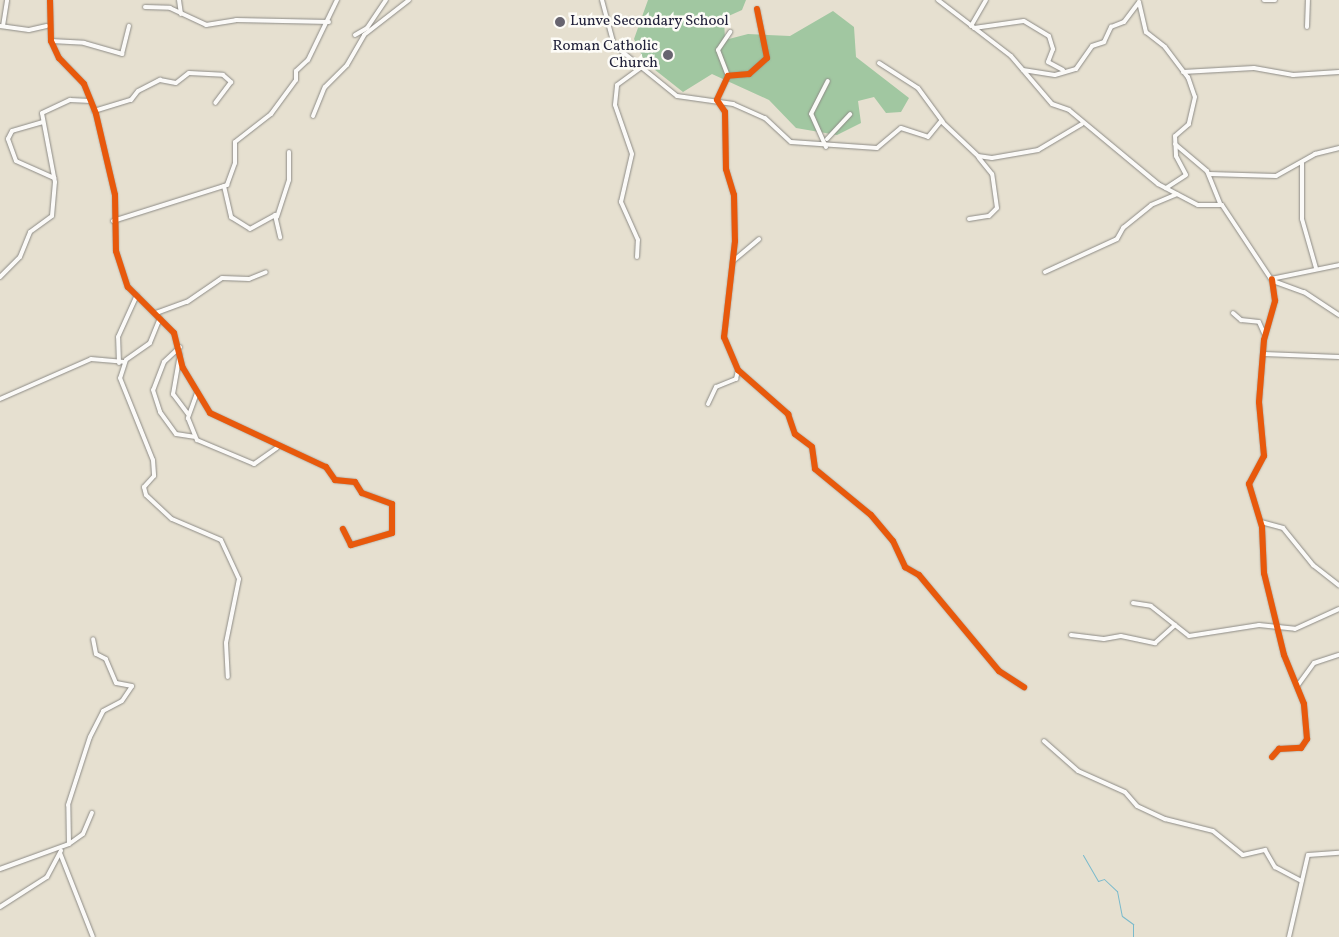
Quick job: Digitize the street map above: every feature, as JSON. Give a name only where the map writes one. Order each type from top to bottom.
[{"type":"street","points":[[7,0],[1,26],[29,30],[47,26]]},
{"type":"street","points":[[50,0],[47,26],[51,41],[91,102],[94,111],[115,195],[113,221],[117,254],[128,287],[160,318],[180,350],[182,368],[207,410],[224,422],[277,448],[326,467],[335,480],[355,482],[362,493],[392,504],[392,533],[351,545],[343,529]]},
{"type":"street","points":[[179,0],[181,14]]},
{"type":"street","points":[[277,217],[270,216],[246,229],[230,216],[224,186],[235,163],[235,142],[271,114],[329,22],[337,0]]},
{"type":"street","points":[[355,35],[367,28],[386,0]]},
{"type":"street","points":[[313,116],[325,87],[347,65],[364,35],[409,0]]},
{"type":"street","points":[[602,0],[611,41],[640,68],[677,96],[717,100],[762,116],[791,142],[826,147],[880,148],[900,128],[927,137],[943,122]]},
{"type":"street","points":[[938,0],[1023,70],[1035,88],[1166,188],[1200,205],[1220,204]]},
{"type":"street","points":[[973,27],[986,0]]},
{"type":"street","points":[[1264,0],[1275,0]]},
{"type":"street","points":[[1307,26],[1308,0]]},
{"type":"street","points":[[1023,70],[1053,75],[1064,70],[1079,67],[1092,46],[1104,42],[1111,26],[1125,20],[1140,1]]},
{"type":"street","points":[[1140,1],[1146,32],[1165,46],[1194,92],[1195,106],[1187,127],[1175,134],[1175,144],[1186,175],[1166,188]]},
{"type":"street","points":[[145,8],[181,14],[206,24],[236,20],[329,22]]},
{"type":"street","points":[[728,76],[749,74],[766,60],[756,9]]},
{"type":"street","points":[[973,27],[1022,20],[1049,36],[1053,49],[1048,62],[1064,70]]},
{"type":"street","points":[[51,41],[84,43],[122,54],[129,26]]},
{"type":"street","points":[[717,100],[728,76],[718,50],[730,32]]},
{"type":"street","points":[[879,63],[918,88],[943,122],[978,156],[992,174],[997,208],[990,216],[969,219]]},
{"type":"street","points":[[637,257],[638,240],[621,202],[632,154],[619,127],[615,105],[617,84],[640,68]]},
{"type":"street","points":[[1183,72],[1254,68],[1294,75],[1339,72]]},
{"type":"street","points":[[94,111],[131,100],[138,91],[160,80],[176,83],[189,73],[223,75],[231,82],[215,103]]},
{"type":"street","points":[[827,139],[811,114],[828,81]]},
{"type":"street","points":[[0,277],[20,257],[30,232],[52,218],[54,178],[43,122],[44,111],[72,99],[91,102]]},
{"type":"street","points":[[717,100],[725,112],[726,170],[734,195],[733,261],[724,335],[738,370],[788,414],[795,434],[812,447],[815,470],[871,516],[893,541],[905,567],[919,575],[999,671],[1024,687]]},
{"type":"street","points":[[826,147],[827,139],[850,114]]},
{"type":"street","points":[[43,122],[12,131],[8,139],[15,160],[54,178]]},
{"type":"street","points":[[978,156],[1034,152],[1082,124]]},
{"type":"street","points":[[1175,144],[1209,174],[1220,204],[1272,280],[1274,308],[1265,336],[1259,402],[1264,456],[1249,484],[1260,522],[1264,573],[1279,626],[1284,655],[1298,685],[1305,707],[1307,741],[1298,750],[1280,749],[1272,757]]},
{"type":"street","points":[[1209,174],[1239,172],[1275,177],[1302,163],[1339,148]]},
{"type":"street","points":[[280,237],[277,217],[289,180],[289,152]]},
{"type":"street","points":[[1302,163],[1302,219],[1316,268]]},
{"type":"street","points":[[113,221],[224,186]]},
{"type":"street","points":[[1045,272],[1117,240],[1123,228],[1151,205],[1177,194]]},
{"type":"street","points":[[733,261],[759,239]]},
{"type":"street","points":[[1272,280],[1316,268],[1339,265]]},
{"type":"street","points":[[156,313],[186,302],[222,278],[249,279],[266,272]]},
{"type":"street","points":[[1272,280],[1304,292],[1339,315]]},
{"type":"street","points":[[122,367],[119,362],[118,337],[137,295]]},
{"type":"street","points":[[1233,313],[1244,321],[1259,322],[1265,336]]},
{"type":"street","points":[[160,318],[150,343],[124,362],[120,381],[153,460],[154,476],[144,487],[145,494],[172,519],[221,540],[239,578],[226,643],[228,677]]},
{"type":"street","points":[[180,350],[173,394],[188,414],[194,437]]},
{"type":"street","points":[[180,350],[164,362],[153,390],[160,412],[176,434],[194,437],[254,464],[277,448]]},
{"type":"street","points":[[1264,354],[1339,356]]},
{"type":"street","points":[[0,399],[90,360],[124,362]]},
{"type":"street","points":[[708,404],[716,387],[736,379],[738,370]]},
{"type":"street","points":[[188,414],[197,393]]},
{"type":"street","points":[[1260,522],[1283,527],[1313,565],[1339,585]]},
{"type":"street","points":[[1133,603],[1151,606],[1189,636],[1225,628],[1279,626],[1297,628],[1339,609]]},
{"type":"street","points":[[1071,635],[1104,640],[1121,636],[1153,643],[1175,625]]},
{"type":"street","points":[[69,844],[68,805],[90,737],[104,711],[122,701],[132,686],[116,683],[106,659],[96,654],[93,639]]},
{"type":"street","points":[[1298,685],[1314,663],[1339,655]]},
{"type":"street","points":[[1044,741],[1072,768],[1125,792],[1137,806],[1165,819],[1213,831],[1243,855],[1265,850],[1275,867],[1301,882]]},
{"type":"street","points":[[0,869],[61,850],[82,834],[92,813]]},
{"type":"street","points":[[0,907],[48,877],[61,850]]},
{"type":"street","points":[[61,850],[93,937]]},
{"type":"street","points":[[1289,937],[1308,855],[1339,854]]},
{"type":"green space","points":[[648,0],[746,0],[742,10],[724,18],[725,40],[748,34],[790,36],[833,11],[854,27],[856,57],[909,98],[901,112],[886,113],[874,97],[858,101],[861,123],[837,135],[796,128],[769,100],[712,74],[683,92],[645,62],[634,39]]},
{"type":"waterway","points":[[1083,855],[1098,881],[1104,879],[1117,891],[1122,916],[1133,924],[1133,937]]},
{"type":"cycle path","points":[[50,0],[51,41],[59,58],[84,84],[96,114],[115,195],[116,251],[128,287],[174,333],[183,368],[210,413],[326,467],[335,480],[355,482],[362,493],[392,504],[392,533],[351,545],[343,529]]},
{"type":"cycle path","points":[[757,9],[767,58],[749,74],[728,76],[717,100],[725,112],[726,169],[734,195],[735,241],[724,337],[738,370],[788,414],[795,434],[812,447],[815,469],[871,515],[893,541],[905,567],[919,575],[999,671],[1024,687]]},
{"type":"cycle path","points":[[1272,279],[1275,301],[1264,340],[1259,402],[1264,456],[1249,484],[1262,527],[1264,573],[1284,655],[1304,704],[1307,739],[1301,748],[1279,749],[1272,757]]},
{"type":"place","name":"Lunve Secondary School","points":[[560,22]]},
{"type":"place","name":"Roman Catholic Church","points":[[668,55]]}]
